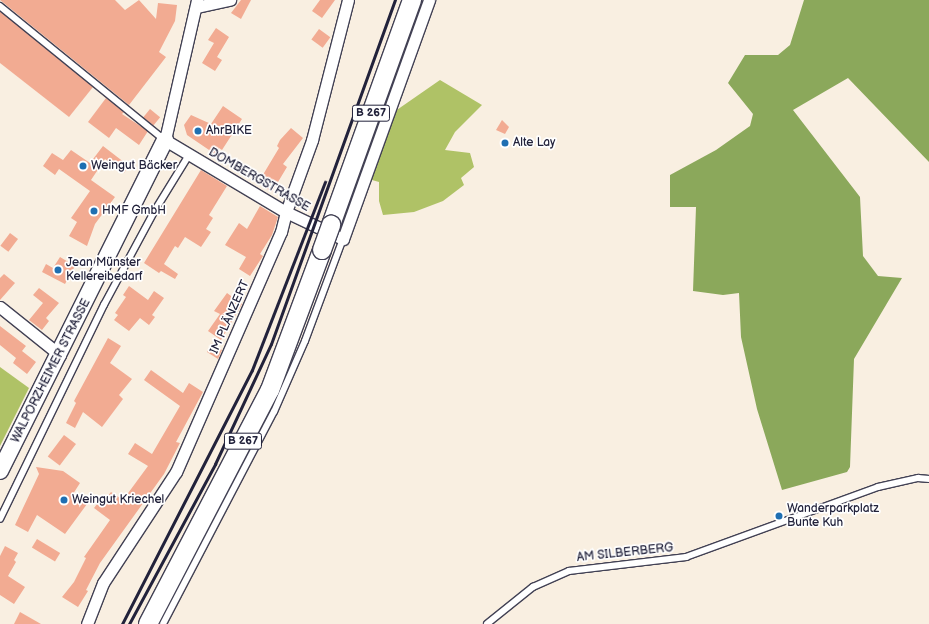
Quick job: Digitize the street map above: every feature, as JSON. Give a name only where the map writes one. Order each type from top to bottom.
[{"type":"main road","name":"B 267","points":[[148,624],[270,390],[412,0]]},
{"type":"street","points":[[197,4],[230,0]]},
{"type":"street","name":"IM PLÄNZERT","points":[[87,624],[103,583],[176,472],[281,232],[286,212],[312,140],[348,0]]},
{"type":"street","points":[[342,239],[429,0]]},
{"type":"street","name":"WALPORZHEIMER STRASSE","points":[[0,471],[60,355],[165,140],[197,4]]},
{"type":"street","name":"DOMBERGSTRASSE","points":[[165,140],[286,212],[342,239]]},
{"type":"street","points":[[0,307],[60,355]]},
{"type":"lane","points":[[0,6],[165,140]]},
{"type":"lane","points":[[0,519],[104,305],[154,212],[189,155]]},
{"type":"lane","points":[[163,624],[274,412],[305,341],[342,239]]},
{"type":"lane","name":"AM SILBERBERG","points":[[487,624],[533,587],[569,571],[686,557],[886,485],[918,478],[929,479]]},
{"type":"green space","points":[[804,0],[929,0],[929,162],[848,78],[793,110],[860,197],[863,256],[878,276],[902,278],[854,359],[850,467],[847,472],[782,490],[757,409],[741,337],[739,293],[723,295],[693,291],[696,207],[670,207],[670,175],[716,150],[750,126],[753,114],[728,83],[745,55],[778,55],[790,45]]},
{"type":"green space","points":[[440,80],[482,105],[455,132],[445,150],[470,153],[474,167],[461,178],[464,185],[443,201],[414,212],[383,215],[379,201],[379,182],[372,180],[391,114]]},
{"type":"green space","points":[[0,367],[29,388],[0,446]]},
{"type":"building","points":[[0,0],[115,0],[125,10],[139,0],[156,19],[158,3],[177,5],[175,21],[159,52],[166,57],[129,105]]},
{"type":"building","points":[[241,0],[251,0],[241,19],[231,13]]},
{"type":"building","points":[[320,0],[335,0],[322,18],[312,11]]},
{"type":"building","points":[[0,11],[93,87],[69,117],[0,63]]},
{"type":"building","points":[[216,28],[229,37],[217,57],[222,60],[215,71],[202,63],[214,43],[208,40]]},
{"type":"building","points":[[319,29],[330,37],[323,48],[311,40]]},
{"type":"building","points":[[106,98],[124,112],[122,114],[148,131],[139,145],[116,128],[109,138],[88,122]]},
{"type":"building","points":[[223,106],[242,119],[222,150],[219,148],[215,154],[187,135],[184,125],[191,115],[211,124]]},
{"type":"building","points":[[150,109],[160,117],[153,126],[143,118]]},
{"type":"building","points":[[502,120],[509,127],[505,134],[496,130]]},
{"type":"building","points":[[291,128],[303,138],[283,164],[287,167],[272,192],[258,183],[279,148],[277,146],[280,140]]},
{"type":"building","points":[[103,146],[129,166],[124,173],[105,159],[91,180],[115,197],[95,224],[87,246],[69,236],[77,222],[71,218],[90,191],[59,169],[55,175],[43,166],[52,153],[63,160],[71,150],[90,163]]},
{"type":"building","points":[[201,170],[227,186],[209,215],[213,218],[206,229],[211,232],[201,247],[185,237],[178,248],[175,246],[164,264],[178,274],[175,279],[161,271],[159,273],[144,263]]},
{"type":"building","points":[[260,206],[278,217],[272,235],[260,254],[263,256],[250,276],[239,269],[246,257],[225,245],[239,223],[247,229]]},
{"type":"building","points":[[10,233],[18,239],[8,252],[0,246]]},
{"type":"building","name":"Jean Münster Kellereibedarf","points":[[60,257],[75,266],[65,284],[42,272],[46,264],[53,268]]},
{"type":"building","points":[[4,274],[15,283],[0,300],[0,278]]},
{"type":"building","points":[[129,286],[148,300],[154,291],[164,298],[152,315],[155,317],[149,325],[140,318],[129,331],[114,320],[118,315],[115,313],[126,297],[123,295]]},
{"type":"building","points":[[39,288],[59,303],[46,318],[49,321],[42,330],[29,320],[43,303],[33,295]]},
{"type":"building","points":[[227,293],[242,304],[221,340],[208,331],[220,314],[214,311]]},
{"type":"building","points":[[0,326],[26,346],[22,351],[36,362],[27,374],[13,363],[16,358],[0,345]]},
{"type":"building","points":[[108,338],[121,346],[110,363],[132,379],[119,395],[123,399],[102,427],[83,412],[75,428],[66,423],[76,403],[74,401]]},
{"type":"building","points":[[212,343],[222,350],[218,359],[207,352]]},
{"type":"building","points":[[151,370],[183,393],[189,383],[203,392],[176,442],[180,443],[164,474],[100,563],[86,590],[88,591],[78,607],[62,597],[74,582],[86,558],[84,557],[110,520],[94,508],[104,495],[107,497],[111,492],[123,500],[148,466],[128,454],[135,443],[152,454],[180,406],[144,380]]},
{"type":"building","points":[[64,435],[76,444],[60,466],[48,457]]},
{"type":"building","points":[[36,467],[63,471],[80,483],[73,494],[87,504],[65,534],[37,515],[28,532],[15,525],[39,474]]},
{"type":"building","points":[[37,539],[60,553],[55,561],[32,548]]},
{"type":"building","points":[[5,546],[18,553],[14,560],[16,562],[8,576],[25,587],[14,604],[0,595],[0,556]]},
{"type":"building","points":[[20,612],[41,624],[14,624]]},
{"type":"railway","points":[[129,624],[215,464],[271,344],[395,0]]},
{"type":"railway","points":[[122,624],[252,370],[325,182]]},
{"type":"place","name":"AhrBIKE","points":[[198,131]]},
{"type":"place","name":"Alte Lay","points":[[505,143]]},
{"type":"place","name":"Weingut Bäcker","points":[[83,166]]},
{"type":"place","name":"HMF GmbH","points":[[94,211]]},
{"type":"place","name":"Jean Münster Kellereibedarf","points":[[58,270]]},
{"type":"place","name":"Weingut Kriechel","points":[[64,500]]},
{"type":"place","name":"Wanderparkplatz Bunte Kuh","points":[[779,516]]}]
